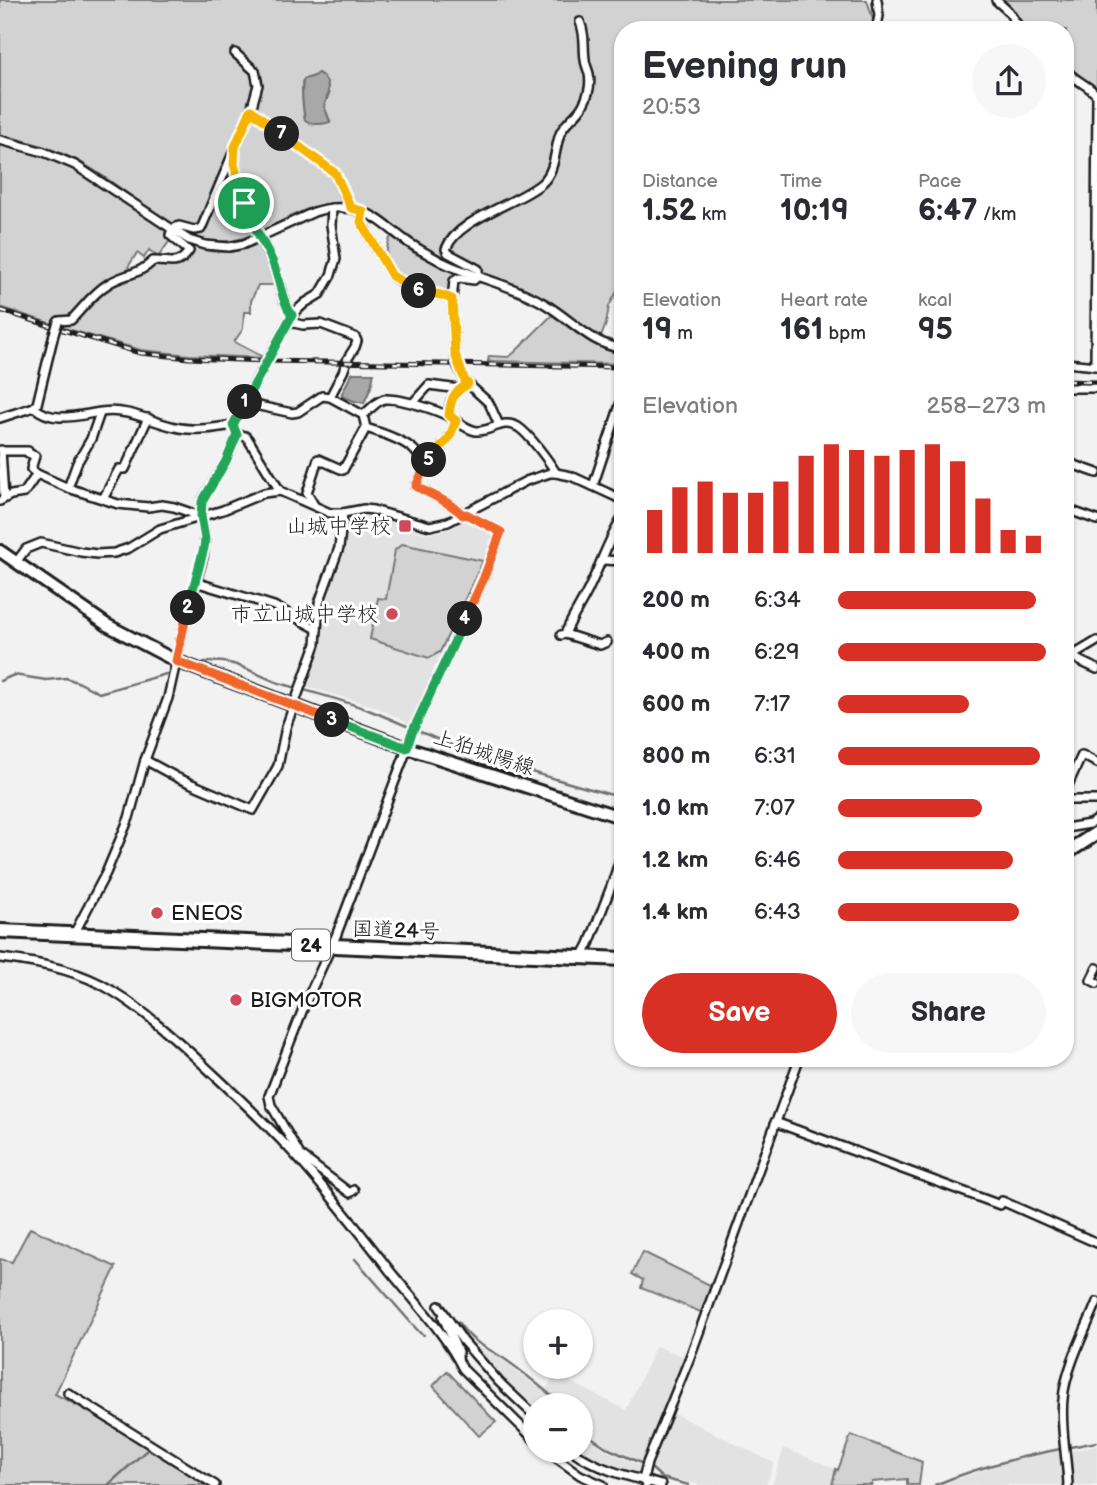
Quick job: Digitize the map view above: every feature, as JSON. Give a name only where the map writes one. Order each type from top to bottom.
[{"type":"highway","points":[[1074,848],[1097,833]]},
{"type":"highway","name":"国道24号","points":[[0,931],[614,959]]},
{"type":"main road","name":"上狛城陽線","points":[[0,551],[107,625],[176,661],[407,748],[614,815]]},
{"type":"street","points":[[877,0],[878,21]]},
{"type":"street","points":[[996,0],[1015,21]]},
{"type":"street","points":[[499,425],[489,403],[465,381],[455,354],[452,299],[454,281],[459,278],[474,280],[478,276],[478,269],[449,255],[447,246],[456,235],[488,212],[532,191],[548,177],[560,135],[569,120],[582,107],[589,87],[584,33],[580,22]]},
{"type":"street","points":[[0,421],[34,407],[59,321],[71,320],[109,283],[141,271],[153,261],[172,263],[181,260],[188,251],[170,235],[172,229],[179,226],[201,229],[251,110],[258,85],[255,71],[235,53]]},
{"type":"street","points":[[1074,78],[1087,85],[1097,96],[1096,366],[1074,364]]},
{"type":"street","points":[[251,110],[331,169],[351,208]]},
{"type":"street","points":[[0,140],[44,152],[75,165],[172,229],[197,243],[214,247],[236,246],[314,212],[332,208],[363,211],[421,250],[456,268],[533,297],[591,338],[614,347]]},
{"type":"street","points":[[235,147],[234,164],[244,203],[273,263],[291,319],[303,325],[321,324],[355,337],[357,341],[330,397]]},
{"type":"street","points":[[233,425],[291,319],[323,290],[335,266],[332,208]]},
{"type":"street","points":[[363,211],[361,222],[392,276],[419,292],[452,299]]},
{"type":"street","points":[[354,1190],[350,1193],[298,1156],[271,1105],[269,1096],[305,1004],[336,936],[413,730],[483,580],[501,532],[416,486],[426,464],[449,438],[453,419],[450,403],[452,398],[459,389],[468,384]]},
{"type":"street","points":[[413,403],[429,385],[459,389]]},
{"type":"street","points":[[1074,388],[1097,388]]},
{"type":"street","points":[[245,403],[292,413],[322,396],[330,397],[363,415],[366,428],[343,470],[318,459],[307,494],[314,506]]},
{"type":"street","points":[[363,415],[385,399],[413,403],[475,430],[506,424],[518,427],[556,473]]},
{"type":"street","points":[[34,407],[59,418],[131,412],[192,430],[233,425]]},
{"type":"street","points":[[68,488],[76,463],[91,439],[100,413]]},
{"type":"street","points":[[103,499],[119,468],[125,469],[148,418]]},
{"type":"street","points":[[593,486],[614,423]]},
{"type":"street","points":[[74,934],[106,873],[129,818],[145,760],[168,698],[204,548],[202,502],[226,461],[237,435],[233,425]]},
{"type":"street","points":[[366,428],[405,444],[426,464]]},
{"type":"street","points":[[237,435],[248,439],[280,491]]},
{"type":"street","points":[[37,474],[24,493],[2,500],[1,454],[28,451],[35,456],[31,469],[68,488],[118,504],[138,507],[162,505],[201,516]]},
{"type":"street","points":[[1074,465],[1097,473]]},
{"type":"street","points":[[17,561],[26,549],[41,542],[81,552],[114,553],[129,548],[160,529],[223,510],[264,493],[280,491],[330,513],[373,510],[430,526],[444,524],[537,476],[556,473],[571,476],[614,496]]},
{"type":"street","points":[[1074,512],[1097,520]]},
{"type":"street","points":[[145,760],[178,778],[253,810],[278,766],[284,735],[316,644],[319,603],[339,548],[343,513]]},
{"type":"street","points":[[607,642],[600,645],[562,635],[603,560],[614,530]]},
{"type":"street","points":[[603,560],[614,561]]},
{"type":"street","points":[[195,582],[274,606],[317,629]]},
{"type":"street","points":[[1074,653],[1097,641]]},
{"type":"street","points":[[1074,659],[1097,669]]},
{"type":"street","points":[[1075,769],[1082,755],[1096,759]]},
{"type":"street","points":[[1074,800],[1097,800]]},
{"type":"street","points":[[1074,827],[1097,820]]},
{"type":"street","points":[[582,957],[614,878]]},
{"type":"street","points":[[0,958],[40,964],[112,990],[165,1030],[298,1156],[463,1369],[523,1428]]},
{"type":"street","points":[[1097,968],[1091,980],[1097,983]]},
{"type":"street","points":[[644,1483],[646,1465],[690,1357],[796,1067]]},
{"type":"street","points":[[775,1122],[1000,1205],[1002,1201],[1097,1243]]},
{"type":"street","points":[[1068,1485],[1062,1423],[1065,1387],[1097,1302]]},
{"type":"street","points":[[458,1360],[458,1352],[439,1306],[472,1351],[523,1405]]},
{"type":"street","points":[[68,1393],[215,1485]]},
{"type":"street","points":[[593,1462],[644,1483],[661,1485]]},
{"type":"street","points":[[564,1463],[580,1475],[603,1485]]},
{"type":"shaded area","points":[[0,0],[867,0],[873,21],[614,21],[614,297],[601,337],[543,298],[522,287],[448,259],[363,207],[343,203],[325,204],[307,209],[239,239],[221,242],[202,239],[177,227],[76,160],[19,139],[0,135]],"holes":[[[312,77],[329,94],[324,106],[330,121],[316,124],[306,120],[302,82],[304,79]]]},
{"type":"shaded area","points":[[1002,0],[1097,0],[1097,88],[1074,73],[1074,21],[1020,21]]},
{"type":"shaded area","points":[[318,73],[327,83],[328,92],[324,106],[330,122],[320,124],[305,120],[302,99],[304,79]]},
{"type":"shaded area","points":[[0,145],[43,156],[73,169],[166,230],[171,239],[158,257],[149,250],[144,258],[137,253],[128,267],[134,272],[117,277],[70,318],[55,325],[0,307]]},
{"type":"shaded area","points":[[174,236],[188,244],[211,251],[227,252],[263,246],[277,285],[258,285],[251,301],[251,312],[244,312],[243,329],[234,342],[265,358],[141,350],[60,327],[59,323],[72,321],[104,288],[154,263],[172,265],[191,251]]},
{"type":"shaded area","points":[[391,236],[414,253],[456,273],[452,275],[450,295],[412,285],[393,272],[388,263],[387,251]]},
{"type":"shaded area","points":[[552,315],[593,344],[614,352],[614,364],[488,361],[489,356],[508,357]]},
{"type":"shaded area","points":[[352,373],[374,373],[364,403],[342,396]]},
{"type":"shaded area","name":"市立山城中学校","points":[[377,517],[430,534],[449,529],[465,520],[494,534],[480,579],[410,724],[374,706],[305,686],[320,644],[323,602],[345,518]]},
{"type":"shaded area","points":[[402,544],[483,561],[440,652],[429,658],[370,639],[378,598],[386,599],[395,550]]},
{"type":"shaded area","points":[[30,1228],[116,1267],[55,1394],[90,1412],[207,1485],[0,1485],[0,1259],[12,1262]]},
{"type":"shaded area","points":[[643,1252],[712,1286],[703,1313],[641,1288],[643,1280],[632,1274]]},
{"type":"shaded area","points":[[476,1346],[501,1359],[523,1376],[523,1379],[527,1379],[545,1393],[523,1393],[523,1402],[474,1348]]},
{"type":"shaded area","points":[[656,1346],[687,1358],[645,1463],[606,1446],[593,1436],[593,1393],[626,1410]]},
{"type":"shaded area","points":[[447,1371],[496,1422],[479,1436],[433,1386]]},
{"type":"shaded area","points":[[552,1379],[565,1379],[592,1393],[551,1393],[546,1389]]},
{"type":"shaded area","points":[[671,1412],[774,1463],[766,1485],[700,1485],[658,1473],[650,1465]]},
{"type":"shaded area","points":[[851,1435],[922,1462],[919,1485],[907,1485],[907,1479],[872,1482],[872,1485],[832,1485]]},
{"type":"shaded area","points":[[593,1440],[605,1450],[643,1467],[641,1474],[636,1476],[595,1461]]},
{"type":"shaded area","points":[[1097,1446],[1097,1485],[1072,1485],[1069,1451]]},
{"type":"shaded area","points":[[784,1448],[836,1469],[832,1485],[772,1485]]},
{"type":"shaded area","points":[[1062,1450],[1064,1485],[940,1485],[1001,1464]]},
{"type":"waterway","points":[[203,663],[213,661],[233,664],[279,683],[360,707],[489,759],[614,795]]},
{"type":"waterway","points":[[0,681],[14,675],[46,680],[66,678],[99,693],[166,674]]},
{"type":"waterway","points":[[355,1259],[424,1335]]},
{"type":"waterway","points":[[458,1322],[474,1340],[513,1365],[548,1393]]},
{"type":"waterway","points":[[593,1438],[609,1449],[650,1467],[662,1478],[689,1485]]},
{"type":"waterway","points":[[935,1485],[995,1464],[1097,1442]]},
{"type":"waterway","points":[[108,1485],[148,1449]]},
{"type":"railway","points":[[0,310],[140,353],[189,358],[614,367]]},
{"type":"railway","points":[[1074,381],[1097,382]]},
{"type":"place","name":"山城中学校","points":[[405,526]]},
{"type":"place","name":"市立山城中学校","points":[[392,614]]},
{"type":"place","name":"ENEOS","points":[[157,913]]},
{"type":"place","name":"BIGMOTOR","points":[[236,1000]]},
{"type":"route","points":[[251,110],[335,173],[351,208],[363,211],[361,222],[365,231],[392,276],[419,292],[452,299],[455,354],[457,364],[468,384],[459,389],[450,403],[449,415],[456,421],[451,435],[426,464],[416,486],[447,502],[463,515],[466,514],[501,532],[483,580],[407,748],[176,661],[203,557],[205,539],[201,516],[202,502],[230,453],[237,435],[233,425],[292,315],[284,301],[273,263],[244,203],[234,164],[235,147],[251,110]]}]
